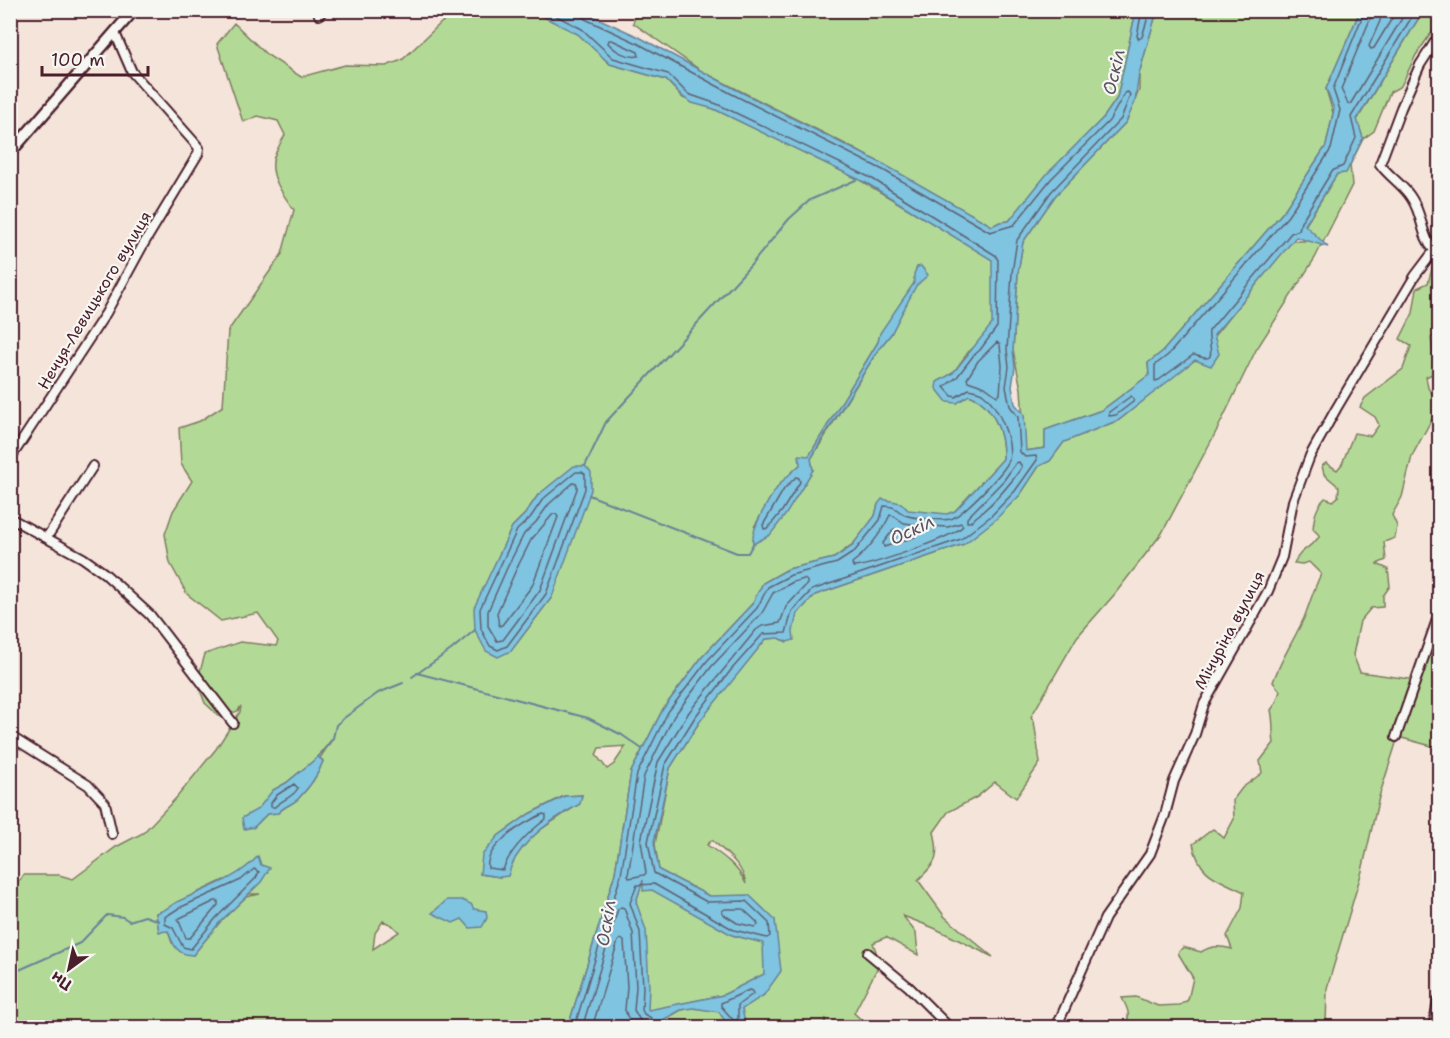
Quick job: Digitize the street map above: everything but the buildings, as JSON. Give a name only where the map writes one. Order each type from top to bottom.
[{"type":"main road","points":[[1436,1028],[1440,1001]]},
{"type":"street","points":[[10,153],[134,10]]},
{"type":"street","name":"Нечуя-Левицького вулиця","points":[[10,459],[106,313],[143,245],[198,154],[199,148],[132,72],[115,33]]},
{"type":"street","points":[[1437,247],[1426,242],[1419,211],[1412,197],[1380,164],[1420,65],[1440,34]]},
{"type":"street","name":"Мічуріна вулиця","points":[[1056,1028],[1105,918],[1150,854],[1165,815],[1174,781],[1195,734],[1204,704],[1268,591],[1282,557],[1293,501],[1310,456],[1335,409],[1415,276],[1437,247]]},
{"type":"street","points":[[47,537],[93,466]]},
{"type":"street","points":[[10,518],[47,537],[97,568],[150,615],[233,723]]},
{"type":"street","points":[[1396,737],[1440,611]]},
{"type":"street","points":[[10,736],[88,785],[105,803],[112,834]]},
{"type":"street","points":[[868,953],[909,987],[950,1028]]},
{"type":"green space","points":[[637,10],[1136,11],[1117,98],[1104,117],[1061,161],[1009,221],[992,226],[849,146],[703,72],[633,23]]},
{"type":"green space","points":[[459,11],[532,11],[578,34],[610,64],[666,80],[683,98],[714,109],[858,179],[993,259],[993,326],[969,351],[953,373],[938,382],[957,403],[969,395],[985,405],[996,421],[1002,440],[1003,459],[955,511],[875,547],[878,504],[875,516],[863,532],[854,543],[834,558],[788,569],[763,583],[752,604],[702,657],[663,709],[631,772],[615,873],[568,1027],[11,1027],[10,884],[16,885],[24,875],[59,875],[73,879],[116,847],[143,833],[177,797],[216,749],[240,712],[241,706],[238,711],[220,717],[205,703],[197,682],[205,654],[240,642],[276,646],[278,641],[258,613],[221,621],[187,594],[170,563],[165,534],[173,511],[192,481],[181,464],[179,428],[200,421],[223,406],[228,331],[282,254],[294,210],[278,185],[273,171],[274,157],[285,135],[278,121],[258,116],[243,122],[217,44],[234,23],[266,54],[301,77],[345,65],[386,66],[402,60],[442,22]],"holes":[[[914,288],[891,334],[878,350],[811,459],[813,470],[754,527],[779,485],[809,456],[878,342],[880,335]],[[538,495],[552,597],[511,651],[487,582],[512,527],[525,514]],[[333,738],[320,758],[323,761],[319,772],[306,791],[278,813],[267,814],[254,827],[259,809],[273,790],[286,783],[317,758]],[[626,746],[614,764],[607,769],[596,755],[599,748]],[[582,795],[579,804],[528,838],[500,877],[480,874],[498,836],[529,814],[564,796]],[[224,880],[244,897],[249,894],[260,894],[246,897],[220,922],[193,955],[172,943],[168,931],[159,931],[156,913]],[[383,921],[392,925],[399,932],[373,949],[375,933]]]},
{"type":"green space","points":[[1157,11],[1360,11],[1326,89],[1333,113],[1326,146],[1283,212],[1163,351],[1148,363],[1149,375],[1102,410],[1045,430],[1045,448],[1025,451],[1021,389],[1013,350],[1018,273],[1023,242],[1055,196],[1126,122],[1139,90],[1139,74]]},
{"type":"green space","points":[[1423,11],[1439,11],[1439,22],[1416,55],[1401,86],[1390,92],[1374,131],[1363,139],[1350,165],[1352,185],[1315,258],[1256,350],[1218,428],[1162,533],[1114,595],[1077,637],[1031,717],[1034,721],[1040,763],[1016,798],[995,782],[977,797],[948,812],[934,832],[937,854],[933,864],[918,880],[945,917],[993,957],[934,928],[903,916],[916,933],[918,955],[886,937],[873,943],[880,963],[854,1013],[869,1027],[824,1027],[826,1018],[822,1027],[744,1027],[741,1008],[764,995],[775,920],[709,896],[659,870],[655,844],[670,768],[700,721],[766,639],[779,638],[787,642],[797,614],[815,595],[964,544],[1020,495],[1039,466],[1050,461],[1064,442],[1119,420],[1187,365],[1216,347],[1214,336],[1292,241],[1308,241],[1314,238],[1305,226],[1342,166],[1363,138],[1357,120]],"holes":[[[712,840],[738,865],[746,884],[735,867],[707,845]]]},
{"type":"green space","points":[[1439,244],[1439,332],[1431,338],[1434,359],[1432,374],[1426,377],[1428,388],[1436,399],[1435,413],[1412,456],[1402,497],[1392,515],[1397,526],[1395,538],[1384,542],[1386,560],[1377,564],[1388,569],[1390,586],[1383,596],[1383,607],[1371,608],[1360,621],[1353,655],[1360,672],[1416,680],[1439,611],[1439,748],[1398,737],[1379,797],[1362,871],[1327,988],[1326,1027],[1125,1027],[1128,1012],[1122,998],[1136,997],[1158,1006],[1180,1005],[1188,1000],[1193,978],[1178,953],[1183,947],[1201,952],[1216,947],[1232,949],[1227,936],[1242,908],[1244,892],[1205,870],[1196,855],[1193,844],[1213,829],[1224,838],[1234,819],[1233,800],[1242,788],[1262,773],[1260,761],[1274,743],[1271,710],[1280,691],[1273,682],[1304,618],[1321,574],[1309,562],[1294,563],[1300,554],[1320,536],[1313,529],[1319,505],[1325,498],[1333,501],[1338,497],[1339,487],[1324,474],[1322,466],[1326,463],[1337,470],[1342,464],[1354,433],[1371,436],[1379,425],[1375,417],[1360,407],[1365,398],[1403,369],[1411,346],[1400,339],[1413,313],[1417,288],[1428,283]]},
{"type":"green space","points":[[644,876],[653,887],[722,924],[732,935],[764,943],[767,973],[723,995],[647,1011],[636,902]]},
{"type":"green space","points":[[693,1008],[719,1010],[729,1027],[650,1028],[681,1010]]},
{"type":"water","name":"Оскіл","points":[[532,11],[582,11],[639,37],[735,89],[885,165],[992,226],[1009,221],[1046,175],[1104,117],[1117,98],[1136,11],[1157,11],[1139,74],[1135,102],[1126,122],[1055,196],[1023,242],[1018,273],[1013,350],[1015,367],[1012,387],[1015,404],[1024,414],[1026,451],[1045,448],[1045,430],[1102,410],[1149,375],[1148,363],[1163,351],[1283,212],[1326,146],[1334,109],[1326,89],[1360,11],[1423,11],[1357,119],[1363,138],[1346,173],[1337,174],[1305,225],[1328,247],[1296,237],[1214,335],[1219,354],[1211,366],[1195,360],[1119,420],[1064,442],[1050,461],[1039,466],[1020,495],[995,520],[964,544],[815,595],[797,614],[793,631],[794,640],[787,642],[779,638],[766,639],[700,721],[670,768],[654,842],[659,870],[709,896],[749,895],[775,920],[781,971],[764,995],[742,1009],[746,1027],[729,1027],[719,1012],[693,1008],[681,1010],[650,1027],[568,1027],[615,873],[631,772],[663,709],[702,657],[752,604],[763,583],[788,569],[834,558],[851,547],[875,516],[882,499],[901,503],[908,510],[947,514],[955,511],[1003,459],[1002,440],[996,421],[985,405],[969,395],[957,403],[947,402],[936,388],[937,382],[953,373],[992,324],[992,260],[868,184],[714,109],[692,103],[666,80],[610,64],[578,34]],"holes":[[[643,880],[643,891],[652,890],[732,935],[763,943],[764,974],[723,995],[648,1010],[646,930],[636,902]]]},
{"type":"water","points":[[921,266],[928,275],[916,286],[891,334],[878,350],[821,441],[811,459],[813,470],[770,535],[753,544],[758,522],[771,497],[781,482],[800,465],[799,455],[809,456],[878,342],[880,333],[914,283],[917,267]]},
{"type":"water","points":[[574,466],[585,466],[591,472],[591,490],[552,597],[511,651],[498,657],[486,651],[475,630],[474,608],[512,527],[525,514],[538,495]]},
{"type":"water","points":[[318,757],[323,761],[319,772],[298,799],[278,813],[267,814],[254,827],[244,829],[242,818],[258,809],[273,790],[286,783]]},
{"type":"water","points":[[582,795],[580,804],[536,833],[519,853],[508,876],[480,874],[482,855],[498,836],[529,814],[565,796]]},
{"type":"water","points":[[258,856],[261,865],[270,868],[261,882],[220,922],[193,955],[179,951],[168,931],[159,932],[156,913],[231,877]]},
{"type":"water","points":[[447,900],[462,900],[471,904],[474,909],[486,911],[487,918],[482,927],[470,928],[462,919],[453,923],[432,913]]},
{"type":"waterway","points":[[585,466],[606,422],[751,265],[789,219],[810,200],[858,179]]},
{"type":"waterway","points":[[589,495],[737,553],[748,553],[753,544]]},
{"type":"waterway","points":[[412,677],[475,630]]},
{"type":"waterway","points":[[417,673],[588,718],[622,735],[642,749]]},
{"type":"waterway","points":[[318,757],[333,738],[336,725],[344,718],[378,693],[403,683]]},
{"type":"waterway","points":[[10,974],[80,943],[107,915],[123,917],[129,921],[145,916],[159,921]]}]
